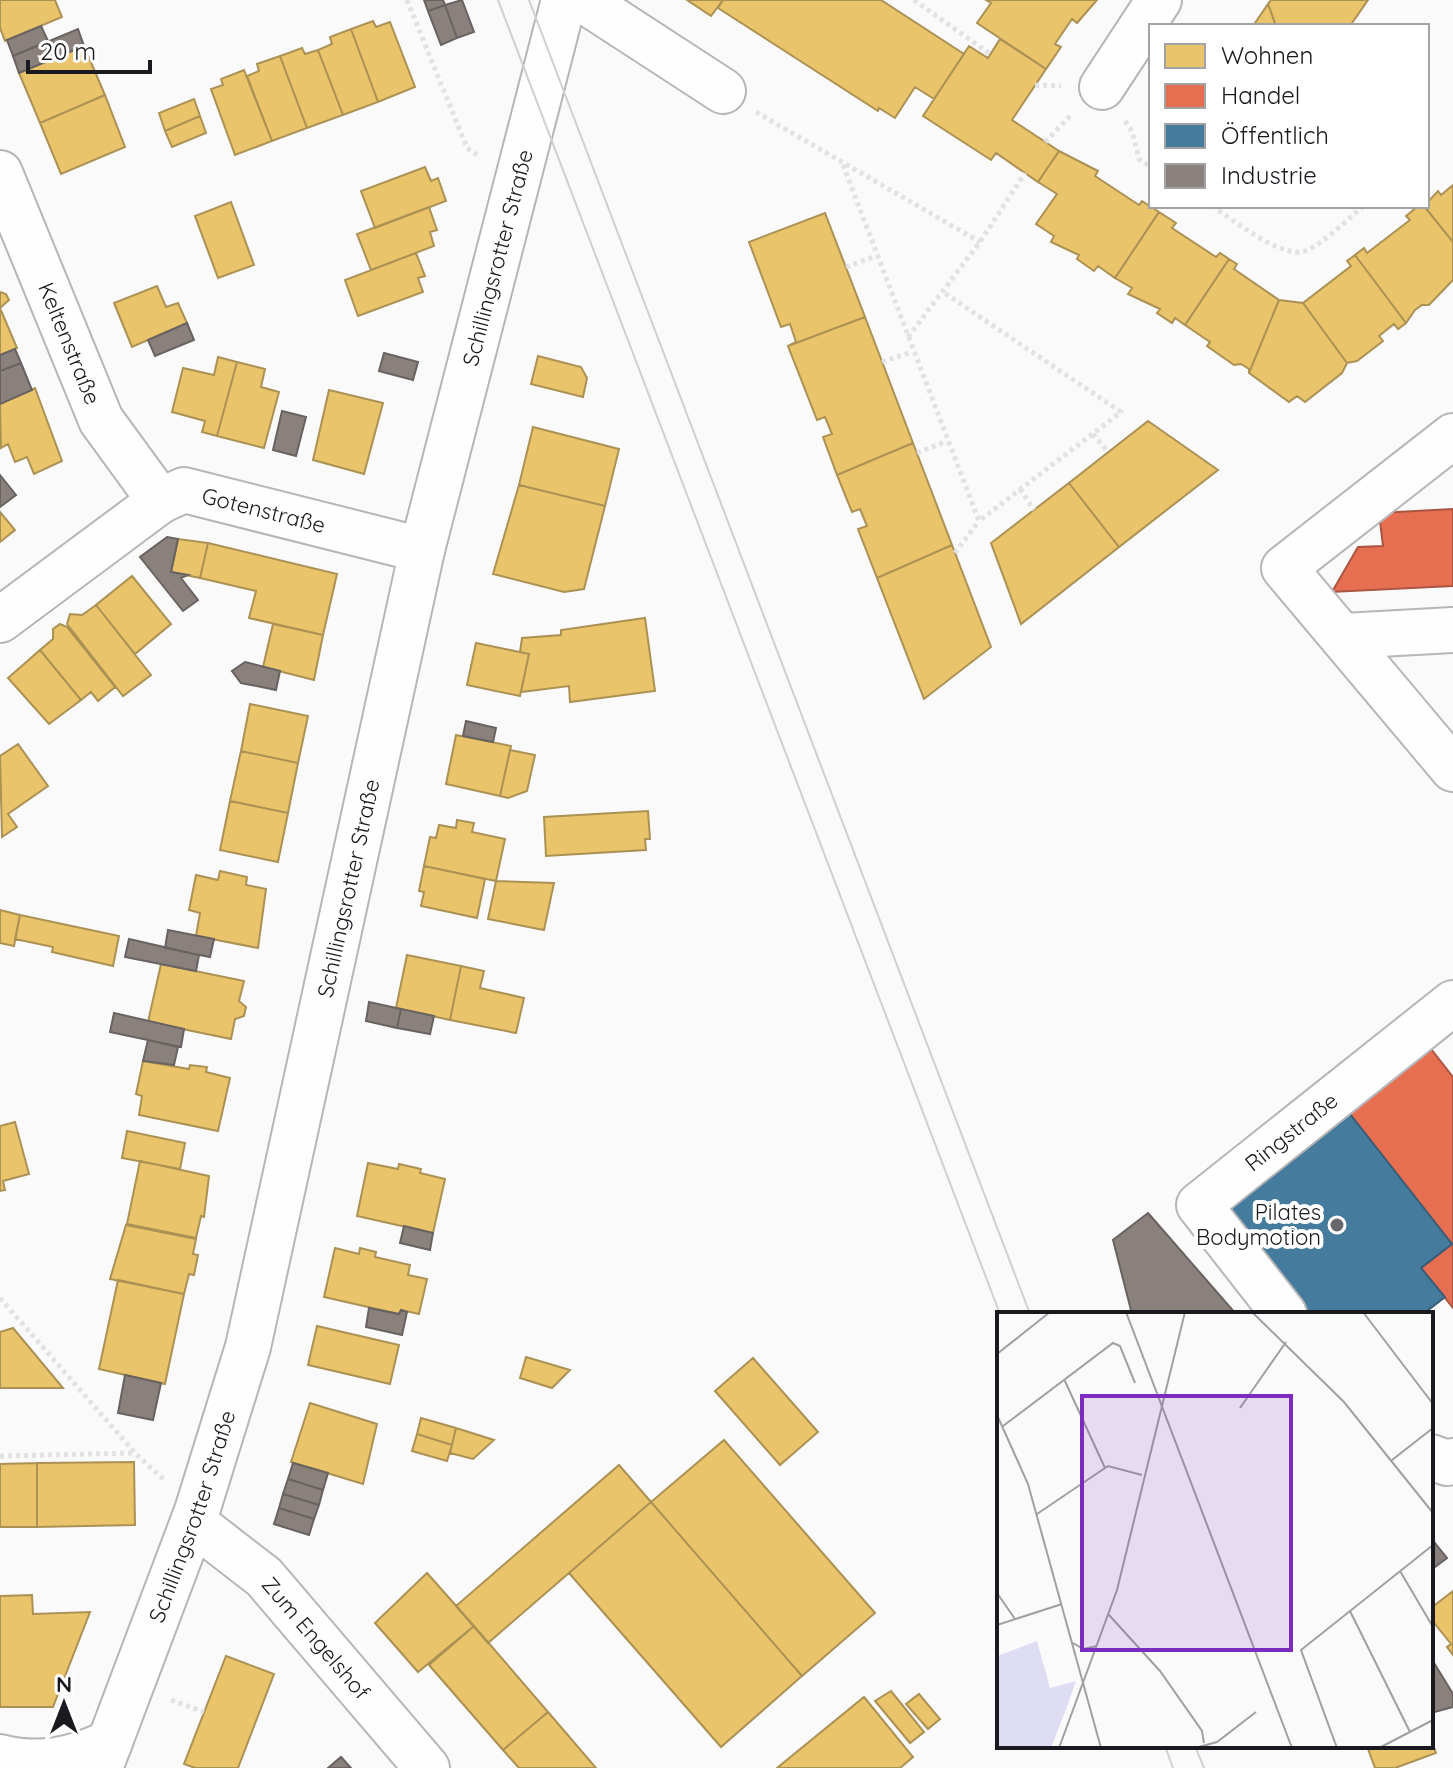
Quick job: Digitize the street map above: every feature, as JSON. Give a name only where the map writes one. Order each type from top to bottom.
[{"type":"street","name":"Schillingsrotter Straße","points":[[105,1755],[195,1517],[251,1333],[422,550],[564,0]]},
{"type":"street","points":[[583,0],[723,91]]},
{"type":"street","points":[[1102,87],[1159,0]]},
{"type":"street","name":"Keltenstraße","points":[[0,173],[101,420],[160,501]]},
{"type":"street","points":[[1445,748],[1284,568],[1453,436]]},
{"type":"street","name":"Gotenstraße","points":[[0,620],[160,501],[184,490],[422,550]]},
{"type":"street","points":[[1344,636],[1453,630]]},
{"type":"street","name":"Ringstraße","points":[[1282,1312],[1199,1205],[1453,1003]]},
{"type":"street","points":[[1433,1457],[1453,1461]]},
{"type":"street","name":"Zum Engelshof","points":[[195,1517],[264,1577],[427,1768]]},
{"type":"street","points":[[0,1757],[62,1760],[105,1755]]},
{"type":"path","points":[[407,0],[467,148],[483,160]]},
{"type":"path","points":[[914,0],[990,54]]},
{"type":"path","points":[[723,91],[843,165],[980,242]]},
{"type":"path","points":[[1139,159],[1149,166]]},
{"type":"path","points":[[843,165],[979,521]]},
{"type":"path","points":[[907,338],[980,242],[1025,173]]},
{"type":"path","points":[[1215,208],[1291,253],[1306,251],[1361,208]]},
{"type":"path","points":[[846,267],[876,256]]},
{"type":"path","points":[[943,292],[1121,412],[979,521],[955,553]]},
{"type":"path","points":[[882,362],[912,352]]},
{"type":"path","points":[[1093,434],[1108,452]]},
{"type":"path","points":[[917,453],[947,441]]},
{"type":"path","points":[[1020,489],[1034,510]]},
{"type":"path","points":[[0,1298],[195,1517]]},
{"type":"path","points":[[0,1456],[135,1453]]},
{"type":"building: Wohnen","points":[[0,0],[55,0],[62,17],[5,41],[0,28]]},
{"type":"building: Wohnen","points":[[687,0],[723,0],[711,16]]},
{"type":"building: Wohnen","points":[[723,0],[881,0],[964,54],[934,99],[915,87],[895,118],[879,108],[878,111],[718,8]]},
{"type":"building: Wohnen","points":[[986,0],[1097,0],[1077,23],[1072,19],[1055,44],[1061,47],[1046,69],[977,23],[991,3]]},
{"type":"building: Wohnen","points":[[1271,0],[1368,0],[1351,24],[1275,24],[1268,4]]},
{"type":"building: Wohnen","points":[[1268,4],[1275,24],[1255,23]]},
{"type":"building: Wohnen","points":[[373,21],[376,27],[390,22],[415,87],[378,102],[351,29]]},
{"type":"building: Wohnen","points":[[351,29],[378,102],[343,115],[318,50],[332,44],[330,37]]},
{"type":"building: Wohnen","points":[[1000,39],[1046,69],[1012,120],[1059,151],[1038,182],[996,153],[991,160],[923,116],[969,46],[988,58]]},
{"type":"building: Wohnen","points":[[84,46],[105,95],[40,123],[19,73]]},
{"type":"building: Wohnen","points":[[302,48],[305,54],[318,50],[343,115],[307,128],[280,56]]},
{"type":"building: Wohnen","points":[[280,56],[307,128],[272,141],[247,76],[259,71],[257,64]]},
{"type":"building: Wohnen","points":[[244,70],[272,141],[235,155],[211,89],[223,85],[221,79]]},
{"type":"building: Wohnen","points":[[105,95],[125,147],[61,174],[40,123]]},
{"type":"building: Wohnen","points":[[194,99],[200,116],[165,131],[159,113]]},
{"type":"building: Wohnen","points":[[200,116],[206,133],[172,147],[165,131]]},
{"type":"building: Wohnen","points":[[1059,151],[1098,171],[1095,176],[1139,205],[1142,201],[1159,212],[1115,278],[1098,266],[1094,271],[1077,259],[1079,255],[1051,242],[1054,236],[1036,224],[1057,194],[1038,182]]},
{"type":"building: Wohnen","points":[[425,167],[431,181],[438,178],[446,201],[375,228],[361,191]]},
{"type":"building: Wohnen","points":[[1453,185],[1453,242],[1426,208],[1429,208],[1429,201],[1438,191],[1441,195]]},
{"type":"building: Wohnen","points":[[231,202],[254,265],[218,278],[195,216]]},
{"type":"building: Wohnen","points":[[429,207],[437,230],[430,232],[434,246],[371,270],[357,234]]},
{"type":"building: Wohnen","points":[[1416,208],[1426,208],[1453,242],[1453,280],[1429,305],[1415,310],[1406,323],[1355,255],[1364,248],[1367,253],[1410,220],[1406,216]]},
{"type":"building: Wohnen","points":[[1159,212],[1176,223],[1172,228],[1216,257],[1220,253],[1229,259],[1185,325],[1175,318],[1172,323],[1157,313],[1160,309],[1128,294],[1132,288],[1115,278]]},
{"type":"building: Wohnen","points":[[825,213],[865,317],[788,346],[796,342],[790,324],[781,327],[749,242]]},
{"type":"building: Wohnen","points":[[416,253],[425,276],[418,278],[423,292],[358,316],[345,280]]},
{"type":"building: Wohnen","points":[[1355,255],[1406,323],[1398,329],[1394,324],[1379,336],[1383,341],[1357,361],[1347,363],[1303,303],[1351,266],[1347,261]]},
{"type":"building: Wohnen","points":[[1229,259],[1237,264],[1234,269],[1279,300],[1249,373],[1249,369],[1241,364],[1234,365],[1207,346],[1210,342],[1185,325]]},
{"type":"building: Wohnen","points":[[157,286],[166,307],[178,303],[187,323],[132,347],[114,303]]},
{"type":"building: Wohnen","points":[[0,292],[6,294],[9,300],[0,308]]},
{"type":"building: Wohnen","points":[[1279,300],[1303,303],[1347,363],[1342,373],[1305,402],[1297,396],[1289,402],[1249,373]]},
{"type":"building: Wohnen","points":[[0,308],[17,348],[0,355]]},
{"type":"building: Wohnen","points":[[865,317],[913,443],[837,475],[823,437],[832,434],[825,417],[817,420],[788,346]]},
{"type":"building: Wohnen","points":[[538,356],[581,367],[587,378],[583,397],[531,384]]},
{"type":"building: Wohnen","points":[[218,357],[237,362],[217,436],[202,432],[205,421],[172,412],[183,368],[214,375]]},
{"type":"building: Wohnen","points":[[237,362],[265,369],[261,387],[279,392],[264,448],[217,436]]},
{"type":"building: Wohnen","points":[[35,388],[62,461],[34,474],[27,457],[15,462],[8,444],[1,448],[0,404]]},
{"type":"building: Wohnen","points":[[329,390],[383,403],[364,474],[313,460]]},
{"type":"building: Wohnen","points":[[1148,421],[1218,470],[1119,547],[1069,483]]},
{"type":"building: Wohnen","points":[[533,427],[619,449],[605,506],[519,485]]},
{"type":"building: Wohnen","points":[[913,443],[952,545],[877,578],[858,529],[867,526],[860,509],[852,512],[837,475]]},
{"type":"building: Wohnen","points":[[1069,483],[1119,547],[1021,624],[991,543]]},
{"type":"building: Wohnen","points":[[519,485],[605,506],[584,589],[564,592],[493,574]]},
{"type":"building: Wohnen","points":[[0,512],[15,530],[0,542]]},
{"type":"building: Wohnen","points":[[178,539],[208,543],[200,578],[171,572]]},
{"type":"building: Wohnen","points":[[208,543],[337,574],[323,635],[249,618],[256,591],[200,578]]},
{"type":"building: Wohnen","points":[[952,545],[991,647],[924,699],[877,578]]},
{"type":"building: Wohnen","points":[[132,576],[171,624],[135,654],[96,605]]},
{"type":"building: Wohnen","points":[[96,605],[151,675],[123,696],[67,624],[70,614],[82,615]]},
{"type":"building: Wohnen","points":[[645,618],[655,691],[570,702],[569,686],[521,692],[529,654],[520,652],[522,638],[561,635],[561,630]]},
{"type":"building: Wohnen","points":[[60,624],[67,627],[115,687],[98,701],[91,692],[81,700],[40,650],[53,639],[53,629]]},
{"type":"building: Wohnen","points":[[273,624],[323,635],[314,680],[263,667]]},
{"type":"building: Wohnen","points":[[476,643],[529,654],[520,696],[467,685]]},
{"type":"building: Wohnen","points":[[40,650],[81,700],[49,724],[8,678]]},
{"type":"building: Wohnen","points":[[250,704],[308,716],[298,763],[241,751]]},
{"type":"building: Wohnen","points":[[456,735],[511,746],[500,796],[446,784]]},
{"type":"building: Wohnen","points":[[18,744],[48,786],[8,814],[17,827],[2,837],[0,756]]},
{"type":"building: Wohnen","points":[[510,750],[535,755],[527,791],[508,798],[500,796]]},
{"type":"building: Wohnen","points":[[241,751],[298,763],[288,813],[230,801]]},
{"type":"building: Wohnen","points":[[230,801],[288,813],[278,862],[220,850]]},
{"type":"building: Wohnen","points":[[648,811],[650,839],[645,839],[646,850],[546,856],[544,817]]},
{"type":"building: Wohnen","points":[[457,820],[474,823],[472,832],[505,839],[496,881],[424,866],[430,837],[436,838],[439,825],[456,828]]},
{"type":"building: Wohnen","points":[[424,866],[485,879],[477,918],[421,906],[424,892],[419,891]]},
{"type":"building: Wohnen","points":[[220,871],[247,877],[246,885],[266,889],[258,948],[196,936],[200,913],[189,910],[196,875],[218,880]]},
{"type":"building: Wohnen","points":[[496,881],[554,883],[544,930],[488,919]]},
{"type":"building: Wohnen","points":[[0,910],[20,915],[14,946],[0,943]]},
{"type":"building: Wohnen","points":[[20,915],[119,936],[113,966],[52,952],[53,947],[15,939]]},
{"type":"building: Wohnen","points":[[407,955],[461,966],[450,1020],[396,1008]]},
{"type":"building: Wohnen","points":[[161,964],[244,981],[239,1001],[246,1007],[244,1016],[235,1019],[231,1039],[148,1022]]},
{"type":"building: Wohnen","points":[[461,966],[484,971],[480,988],[524,998],[516,1033],[450,1020]]},
{"type":"building: Wohnen","points":[[143,1061],[189,1069],[190,1065],[207,1067],[206,1072],[230,1078],[218,1131],[139,1115],[142,1096],[136,1094]]},
{"type":"building: Wohnen","points":[[15,1122],[29,1174],[3,1181],[5,1190],[0,1191],[0,1126]]},
{"type":"building: Wohnen","points":[[127,1131],[185,1143],[180,1169],[122,1158]]},
{"type":"building: Wohnen","points":[[140,1161],[209,1176],[204,1217],[201,1216],[196,1238],[127,1224]]},
{"type":"building: Wohnen","points":[[368,1163],[398,1169],[399,1164],[445,1179],[433,1233],[357,1216]]},
{"type":"building: Wohnen","points":[[126,1225],[196,1239],[193,1254],[198,1255],[194,1275],[189,1274],[184,1294],[110,1279]]},
{"type":"building: Wohnen","points":[[335,1248],[359,1254],[360,1248],[376,1252],[375,1257],[410,1265],[408,1275],[427,1279],[419,1314],[401,1310],[399,1314],[324,1297]]},
{"type":"building: Wohnen","points":[[118,1280],[184,1294],[165,1384],[99,1369]]},
{"type":"building: Wohnen","points":[[317,1326],[399,1345],[390,1384],[308,1365]]},
{"type":"building: Wohnen","points":[[13,1328],[63,1388],[0,1388],[0,1332]]},
{"type":"building: Wohnen","points":[[526,1357],[570,1370],[552,1388],[520,1378]]},
{"type":"building: Wohnen","points":[[753,1358],[818,1432],[780,1465],[715,1391]]},
{"type":"building: Wohnen","points":[[310,1403],[377,1424],[363,1484],[291,1462]]},
{"type":"building: Wohnen","points":[[421,1418],[456,1428],[452,1445],[417,1434]]},
{"type":"building: Wohnen","points":[[456,1428],[494,1440],[473,1459],[450,1453]]},
{"type":"building: Wohnen","points":[[417,1434],[452,1445],[447,1461],[412,1451]]},
{"type":"building: Wohnen","points":[[724,1440],[875,1613],[802,1676],[651,1502]]},
{"type":"building: Wohnen","points":[[134,1462],[135,1525],[37,1527],[37,1463]]},
{"type":"building: Wohnen","points":[[37,1463],[37,1527],[0,1527],[0,1464]]},
{"type":"building: Wohnen","points":[[619,1465],[651,1502],[488,1643],[456,1606]]},
{"type":"building: Wohnen","points":[[651,1502],[802,1676],[721,1747],[569,1573]]},
{"type":"building: Wohnen","points":[[427,1573],[474,1626],[418,1672],[375,1623]]},
{"type":"building: Wohnen","points":[[1453,1591],[1453,1655],[1447,1647],[1451,1644],[1433,1622],[1433,1606]]},
{"type":"building: Wohnen","points":[[32,1595],[33,1614],[90,1612],[53,1707],[0,1707],[0,1596]]},
{"type":"building: Wohnen","points":[[474,1626],[548,1712],[503,1750],[429,1665]]},
{"type":"building: Wohnen","points":[[226,1656],[274,1674],[238,1768],[195,1768],[184,1764]]},
{"type":"building: Wohnen","points":[[891,1691],[924,1732],[910,1743],[875,1701]]},
{"type":"building: Wohnen","points":[[919,1694],[940,1719],[928,1729],[906,1704]]},
{"type":"building: Wohnen","points":[[864,1697],[913,1757],[900,1768],[777,1768]]},
{"type":"building: Wohnen","points":[[548,1712],[596,1768],[519,1768],[503,1750]]},
{"type":"building: Wohnen","points":[[1433,1745],[1436,1753],[1395,1768],[1375,1768],[1368,1748],[1433,1748]]},
{"type":"building: Handel","points":[[1453,509],[1453,586],[1332,592],[1358,547],[1383,546],[1379,513]]},
{"type":"building: Handel","points":[[1428,1045],[1453,1077],[1453,1308],[1421,1268],[1452,1244],[1346,1109]]},
{"type":"building: Öffentlich","name":"Pilates Bodymotion","points":[[1346,1109],[1452,1244],[1421,1268],[1445,1297],[1426,1312],[1303,1312],[1221,1206]]},
{"type":"building: Industrie","points":[[424,0],[443,0],[445,5],[428,11]]},
{"type":"building: Industrie","points":[[462,0],[474,32],[457,38],[445,5]]},
{"type":"building: Industrie","points":[[445,5],[457,38],[441,45],[428,11]]},
{"type":"building: Industrie","points":[[41,26],[48,41],[13,56],[7,40]]},
{"type":"building: Industrie","points":[[78,29],[84,46],[19,73],[13,56]]},
{"type":"building: Industrie","points":[[187,323],[194,340],[155,356],[148,340]]},
{"type":"building: Industrie","points":[[15,349],[21,363],[0,371],[0,355]]},
{"type":"building: Industrie","points":[[384,353],[418,362],[413,380],[379,371]]},
{"type":"building: Industrie","points":[[21,363],[32,390],[0,404],[0,371]]},
{"type":"building: Industrie","points":[[282,411],[306,417],[296,456],[273,450]]},
{"type":"building: Industrie","points":[[0,475],[16,495],[0,507]]},
{"type":"building: Industrie","points":[[167,537],[178,539],[171,572],[188,575],[181,578],[198,600],[183,611],[140,557]]},
{"type":"building: Industrie","points":[[245,662],[280,671],[276,690],[241,683],[232,671]]},
{"type":"building: Industrie","points":[[466,721],[496,728],[493,742],[463,736]]},
{"type":"building: Industrie","points":[[168,930],[214,939],[210,957],[165,948]]},
{"type":"building: Industrie","points":[[129,939],[199,955],[196,971],[125,957]]},
{"type":"building: Industrie","points":[[369,1002],[401,1009],[397,1028],[366,1021]]},
{"type":"building: Industrie","points":[[401,1009],[434,1016],[430,1034],[397,1028]]},
{"type":"building: Industrie","points":[[114,1013],[184,1029],[181,1047],[110,1032]]},
{"type":"building: Industrie","points":[[148,1040],[178,1047],[174,1065],[143,1061]]},
{"type":"building: Industrie","points":[[1148,1213],[1234,1312],[1131,1312],[1113,1240]]},
{"type":"building: Industrie","points":[[404,1226],[433,1233],[430,1250],[400,1243]]},
{"type":"building: Industrie","points":[[369,1308],[399,1314],[401,1310],[407,1312],[402,1335],[366,1327]]},
{"type":"building: Industrie","points":[[125,1375],[161,1383],[153,1420],[118,1413]]},
{"type":"building: Industrie","points":[[293,1463],[328,1473],[323,1490],[288,1479]]},
{"type":"building: Industrie","points":[[288,1479],[323,1490],[319,1505],[283,1494]]},
{"type":"building: Industrie","points":[[283,1494],[319,1505],[314,1519],[279,1508]]},
{"type":"building: Industrie","points":[[279,1508],[314,1519],[309,1535],[274,1524]]},
{"type":"building: Industrie","points":[[1433,1540],[1447,1558],[1433,1568]]},
{"type":"building: Industrie","points":[[1433,1661],[1453,1694],[1453,1707],[1433,1712]]},
{"type":"building: Industrie","points":[[341,1757],[351,1768],[328,1768]]},
{"type":"tram line","points":[[498,0],[999,1312]]},
{"type":"tram line","points":[[529,0],[1029,1312]]},
{"type":"tram line","points":[[1166,1748],[1173,1768]]},
{"type":"tram line","points":[[1196,1748],[1204,1768]]},
{"type":"place","name":"Pilates Bodymotion","points":[[1337,1225]]}]
